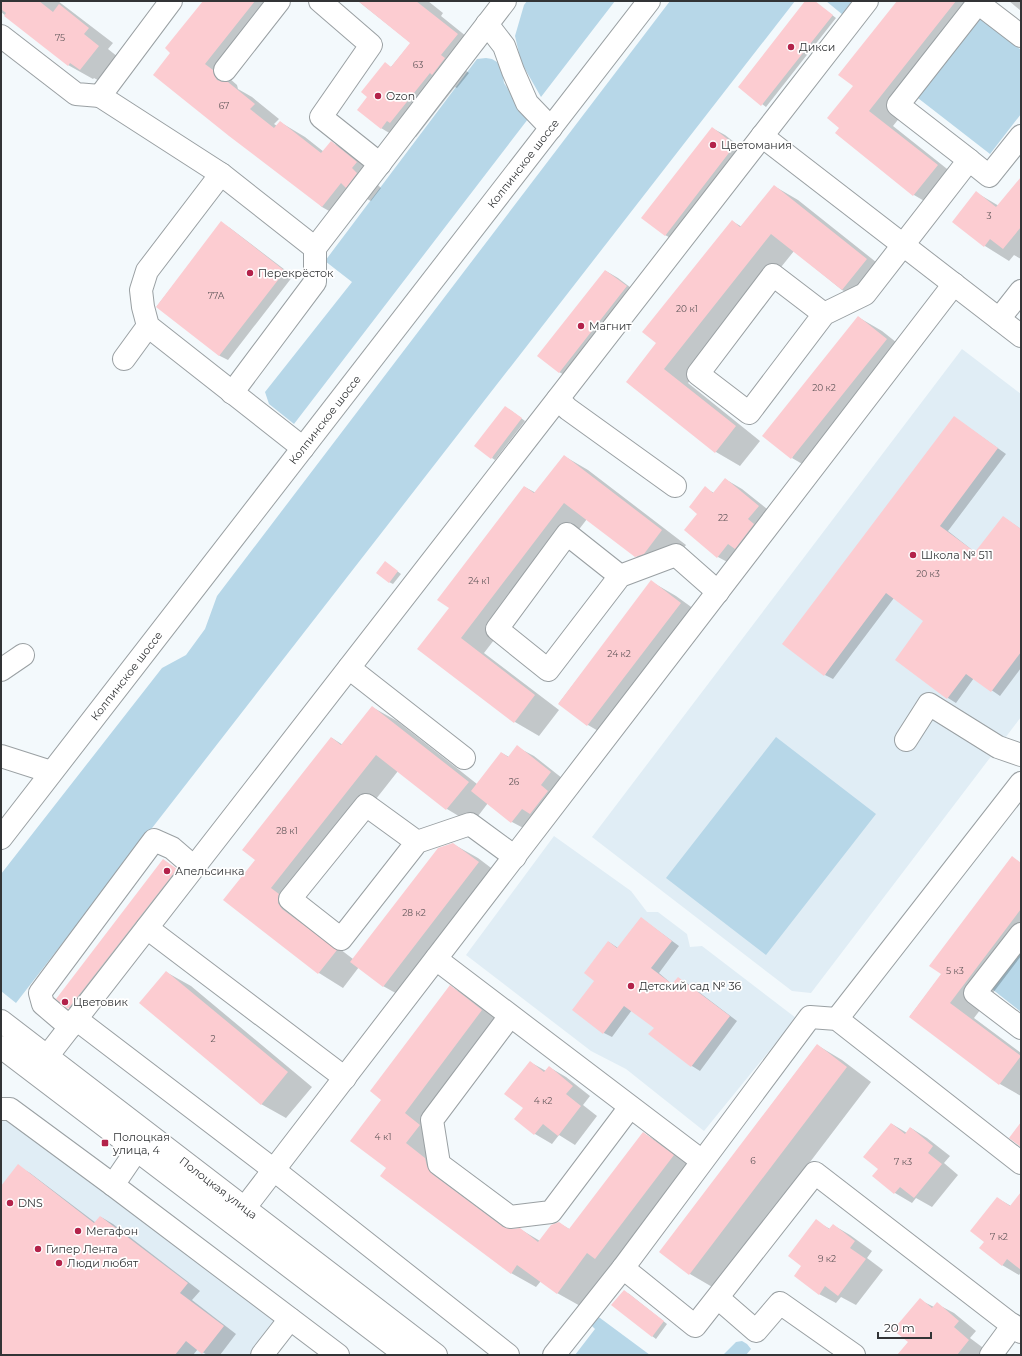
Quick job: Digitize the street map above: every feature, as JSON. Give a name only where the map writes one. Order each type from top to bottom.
[{"type":"street","points":[[100,96],[171,1]]},
{"type":"street","points":[[225,70],[279,1]]},
{"type":"street","points":[[320,1],[371,45],[321,117],[380,164]]},
{"type":"street","points":[[232,392],[315,282],[315,248],[505,1]]},
{"type":"street","name":"Колпинское шоссе","points":[[1,838],[649,1]]},
{"type":"street","points":[[41,1064],[867,1]]},
{"type":"street","points":[[1021,36],[978,3],[898,105],[990,176],[1021,136]]},
{"type":"street","points":[[487,24],[504,46],[526,103],[551,128]]},
{"type":"street","points":[[1,36],[76,94],[100,96],[221,174],[315,248]]},
{"type":"street","points":[[762,136],[1021,336]]},
{"type":"street","points":[[824,314],[773,275],[698,374],[749,413],[824,314],[865,294],[969,160]]},
{"type":"street","points":[[221,174],[146,271],[141,290],[143,307],[148,326],[302,448]]},
{"type":"street","points":[[239,1216],[954,284]]},
{"type":"street","points":[[999,319],[1021,291]]},
{"type":"street","points":[[124,358],[148,326]]},
{"type":"street","points":[[558,399],[568,409],[675,486]]},
{"type":"street","points":[[620,576],[567,534],[496,629],[548,670],[620,576],[676,555],[718,592]]},
{"type":"street","points":[[1,670],[23,654]]},
{"type":"street","points":[[349,668],[464,758]]},
{"type":"street","points":[[906,740],[930,704],[998,747],[1021,756]]},
{"type":"street","points":[[1,756],[51,772]]},
{"type":"street","points":[[837,1019],[1021,783]]},
{"type":"street","points":[[417,842],[366,805],[290,899],[341,939],[417,842],[470,824],[515,857]]},
{"type":"street","points":[[194,867],[172,848],[154,840],[40,993],[43,1004],[73,1023],[274,1170],[508,1355]]},
{"type":"street","points":[[147,928],[344,1078]]},
{"type":"street","points":[[1021,934],[975,993],[1021,1028]]},
{"type":"street","points":[[436,959],[702,1161]]},
{"type":"street","points":[[510,1016],[432,1120],[439,1164],[510,1217],[551,1212],[630,1106]]},
{"type":"street","points":[[554,1355],[623,1268],[810,1017],[837,1019],[1021,1163]]},
{"type":"street","name":"Полоцкая улица","points":[[1,1021],[41,1064],[239,1216],[406,1355]]},
{"type":"street","name":"Полоцкая улица","points":[[1,1047],[41,1064]]},
{"type":"street","points":[[1,1109],[10,1109],[338,1355]]},
{"type":"street","points":[[113,1185],[142,1141]]},
{"type":"street","points":[[623,1268],[695,1326],[815,1173],[1017,1329],[991,1355]]},
{"type":"street","name":"Полоцкая улица","points":[[239,1216],[436,1355]]},
{"type":"street","points":[[718,1298],[756,1330],[780,1303],[854,1355]]},
{"type":"street","points":[[262,1355],[290,1319]]},
{"type":"shaded area","points":[[527,1],[615,1],[541,97],[521,62],[515,36],[524,5]]},
{"type":"shaded area","points":[[670,1],[795,1],[16,1003],[1,991],[1,874],[162,668],[186,655],[205,629],[217,596]]},
{"type":"shaded area","points":[[826,1],[853,1],[843,15]]},
{"type":"shaded area","points":[[977,15],[1021,50],[1021,114],[990,154],[914,95]]},
{"type":"shaded area","points":[[486,58],[497,62],[502,71],[504,83],[528,119],[294,424],[269,404],[265,392],[352,282],[325,261],[477,59]]},
{"type":"shaded area","name":"Школа № 511","points":[[962,349],[1021,394],[1021,717],[811,993],[792,991],[592,837]]},
{"type":"shaded area","points":[[776,737],[876,814],[766,955],[666,878]]},
{"type":"shaded area","name":"Детский сад № 36","points":[[554,836],[631,891],[647,912],[658,912],[687,934],[690,947],[702,946],[796,1018],[704,1131],[626,1069],[591,1051],[466,955]]},
{"type":"shaded area","points":[[1021,952],[1021,1012],[992,989]]},
{"type":"shaded area","points":[[1,1104],[286,1309],[252,1355],[1,1355]]},
{"type":"shaded area","points":[[596,1315],[650,1355],[575,1355],[595,1329],[590,1324]]},
{"type":"shaded area","points":[[742,1341],[751,1349],[746,1355],[723,1355],[736,1342]]},
{"type":"building","points":[[1,1],[39,1],[53,12],[59,4],[89,28],[84,34],[99,46],[80,70],[70,63],[68,66],[4,16],[6,13],[1,9]]},
{"type":"building","points":[[203,1],[255,1],[205,64],[213,70],[217,80],[228,82],[255,104],[250,109],[274,128],[280,121],[321,153],[331,141],[357,162],[352,168],[357,173],[346,188],[341,183],[322,207],[229,136],[153,75],[170,53],[165,48]]},
{"type":"building","points":[[358,1],[416,1],[458,34],[441,55],[445,58],[432,75],[430,73],[390,123],[387,121],[381,129],[357,110],[367,97],[361,92],[385,62],[391,67],[410,43]]},
{"type":"building","points":[[805,1],[815,1],[833,15],[761,106],[738,87]]},
{"type":"building","points":[[897,1],[956,1],[869,111],[938,165],[913,196],[835,133],[839,128],[827,118],[853,86],[838,75]]},
{"type":"building","points":[[712,127],[735,145],[665,236],[641,218]]},
{"type":"building","points":[[1021,177],[1021,227],[1003,249],[990,239],[984,247],[952,222],[976,191],[996,207]]},
{"type":"building","points":[[774,185],[867,259],[842,290],[771,234],[664,369],[736,426],[715,453],[626,382],[656,343],[642,332],[732,220],[740,227]]},
{"type":"building","points":[[221,221],[285,271],[219,356],[156,307]]},
{"type":"building","points":[[605,270],[627,286],[559,373],[537,356]]},
{"type":"building","points":[[858,316],[887,339],[791,459],[762,436]]},
{"type":"building","points":[[505,406],[522,418],[491,459],[474,446]]},
{"type":"building","points":[[954,416],[998,448],[940,526],[975,552],[1003,516],[1021,529],[1021,652],[991,692],[966,674],[947,699],[895,660],[923,621],[886,593],[824,676],[782,644]]},
{"type":"building","points":[[564,455],[662,530],[644,554],[635,557],[564,503],[461,638],[535,695],[514,723],[417,649],[449,608],[437,600],[524,486],[534,493]]},
{"type":"building","points":[[725,478],[759,506],[748,519],[754,524],[735,549],[728,544],[717,558],[684,530],[697,514],[689,507],[705,486],[713,493]]},
{"type":"building","points":[[385,561],[398,571],[389,583],[376,573]]},
{"type":"building","points":[[651,580],[681,603],[587,726],[558,704]]},
{"type":"building","points":[[372,706],[469,782],[446,810],[376,755],[271,888],[279,894],[278,903],[282,909],[337,950],[318,974],[223,900],[255,860],[242,850],[331,737],[341,745]]},
{"type":"building","points":[[517,745],[551,772],[541,785],[548,791],[530,814],[522,809],[511,823],[471,791],[501,752],[508,757]]},
{"type":"building","points":[[453,843],[479,862],[383,987],[350,962],[438,848]]},
{"type":"building","points":[[1012,856],[1021,863],[1021,909],[950,1003],[1021,1056],[999,1085],[909,1017],[941,974],[929,966]]},
{"type":"building","points":[[163,859],[177,869],[68,1009],[56,999]]},
{"type":"building","points":[[641,917],[672,941],[651,968],[672,984],[678,977],[730,1016],[691,1067],[648,1034],[654,1028],[624,1006],[603,1034],[572,1010],[594,981],[584,973],[608,941],[617,948]]},
{"type":"building","points":[[166,971],[288,1072],[261,1105],[139,1003]]},
{"type":"building","points":[[450,985],[482,1010],[405,1113],[420,1125],[406,1143],[425,1158],[427,1166],[432,1174],[503,1227],[511,1229],[520,1228],[538,1242],[551,1225],[559,1222],[569,1229],[643,1132],[674,1155],[595,1259],[587,1253],[557,1294],[517,1265],[511,1274],[380,1176],[386,1168],[350,1141],[381,1100],[370,1091]]},
{"type":"building","points":[[817,1044],[847,1067],[689,1275],[659,1252]]},
{"type":"building","points":[[530,1061],[544,1072],[549,1066],[573,1086],[566,1094],[581,1106],[558,1136],[543,1124],[534,1135],[514,1119],[523,1108],[504,1094]]},
{"type":"building","points":[[1021,1122],[1021,1147],[1009,1138]]},
{"type":"building","points":[[891,1123],[905,1134],[910,1127],[933,1146],[928,1153],[942,1164],[914,1198],[900,1187],[894,1194],[872,1176],[878,1169],[863,1157]]},
{"type":"building","points":[[18,1164],[94,1223],[100,1216],[188,1283],[180,1293],[224,1326],[202,1354],[186,1341],[175,1355],[1,1355],[1,1186]]},
{"type":"building","points":[[1021,1192],[1021,1270],[1007,1259],[1002,1266],[979,1248],[984,1242],[970,1231],[997,1197],[1010,1206]]},
{"type":"building","points":[[816,1219],[829,1229],[833,1224],[855,1241],[850,1248],[866,1259],[838,1296],[825,1286],[819,1295],[794,1276],[801,1266],[788,1256]]},
{"type":"building","points":[[624,1290],[664,1321],[652,1337],[611,1305]]},
{"type":"building","points":[[920,1298],[932,1308],[937,1302],[959,1321],[954,1327],[969,1340],[957,1355],[897,1355],[908,1342],[893,1330]]},
{"type":"place","name":"Дикси","points":[[791,47]]},
{"type":"place","name":"Ozon","points":[[378,96]]},
{"type":"place","name":"Цветомания","points":[[713,145]]},
{"type":"place","name":"Перекрёсток","points":[[250,273]]},
{"type":"place","name":"Магнит","points":[[581,326]]},
{"type":"place","name":"Школа № 511","points":[[913,555]]},
{"type":"place","name":"Апельсинка","points":[[167,871]]},
{"type":"place","name":"Детский сад № 36","points":[[631,986]]},
{"type":"place","name":"Цветовик","points":[[65,1002]]},
{"type":"place","name":"Полоцкая улица, 4","points":[[105,1143]]},
{"type":"place","name":"DNS","points":[[10,1203]]},
{"type":"place","name":"Мегафон","points":[[78,1231]]},
{"type":"place","name":"Гипер Лента","points":[[38,1249]]},
{"type":"place","name":"Люди любят","points":[[59,1263]]}]
